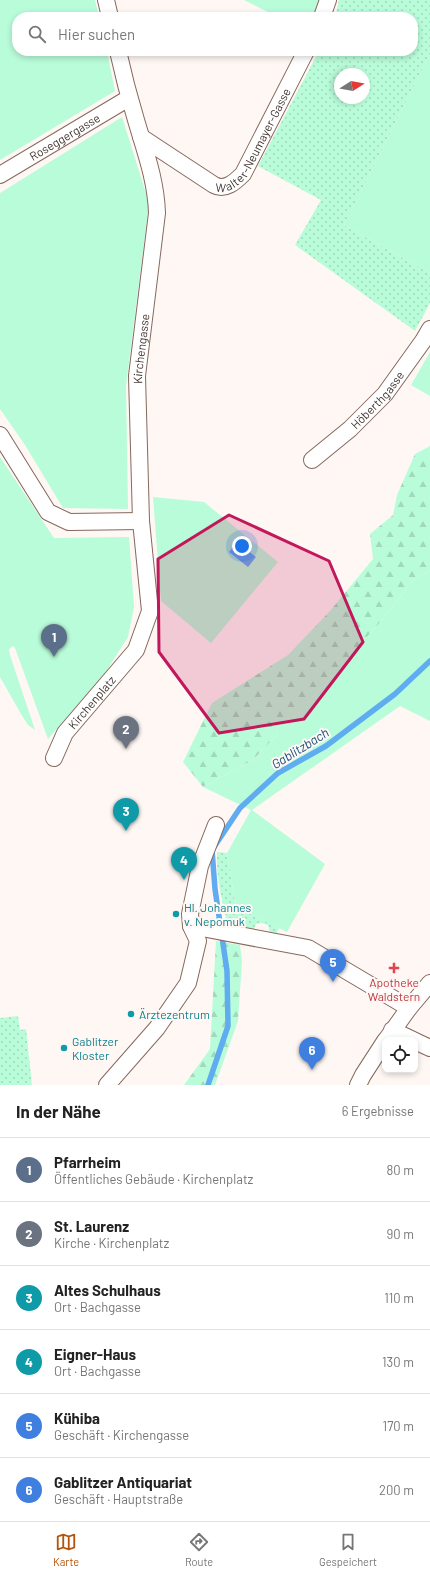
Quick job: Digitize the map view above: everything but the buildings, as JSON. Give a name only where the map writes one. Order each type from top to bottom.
[{"type":"street","points":[[106,0],[109,12]]},
{"type":"street","points":[[324,12],[328,0]]},
{"type":"street","name":"Kirchengasse","points":[[119,56],[129,98],[150,165],[157,200],[157,213],[137,376],[141,520],[150,611],[136,650]]},
{"type":"street","name":"Walter-Neumayer-Gasse","points":[[141,137],[214,185],[220,188],[228,186],[237,180],[242,174],[303,56]]},
{"type":"street","name":"Roseggergasse","points":[[0,175],[129,98]]},
{"type":"street","name":"Höberthgasse","points":[[312,460],[350,429],[385,394],[430,329]]},
{"type":"street","points":[[0,435],[48,512],[69,522],[141,520]]},
{"type":"street","name":"Kirchenplatz","points":[[54,758],[65,733],[136,650]]},
{"type":"street","points":[[107,1085],[158,1028],[188,983],[198,942],[197,928],[190,914],[200,866],[216,825]]},
{"type":"street","points":[[197,928],[308,948],[409,1008]]},
{"type":"street","points":[[388,1037],[409,1008],[430,983]]},
{"type":"street","points":[[418,1042],[430,1048]]},
{"type":"street","points":[[358,1085],[382,1046]]},
{"type":"highlighted area","points":[[229,515],[329,561],[363,642],[304,719],[219,733],[159,652],[158,559]]},
{"type":"green space","points":[[0,0],[95,0],[98,12],[12,12],[12,56],[108,56],[115,91],[0,160]]},
{"type":"green space","points":[[244,0],[322,0],[318,12],[268,12]]},
{"type":"green space","points":[[339,0],[430,0],[430,54],[344,225],[430,273],[430,303],[415,331],[295,245],[321,200],[258,166],[316,56],[418,56],[418,12],[336,12]]},
{"type":"green space","points":[[430,54],[430,273],[344,225]]},
{"type":"green space","points":[[122,117],[149,203],[126,386],[128,509],[63,508],[25,445],[0,409],[0,193]]},
{"type":"green space","points":[[430,352],[430,396],[411,385]]},
{"type":"green space","points":[[430,446],[430,570],[413,580],[388,613],[334,675],[253,760],[203,787],[183,762],[212,703],[288,655],[330,611],[373,559],[370,534],[393,515],[397,495],[415,454]]},
{"type":"green space","points":[[0,457],[54,538],[129,537],[134,607],[128,637],[105,673],[48,739],[13,646],[9,649],[10,655],[35,730],[28,725],[0,677]]},
{"type":"green space","points":[[153,497],[204,502],[278,562],[211,643],[161,601]]},
{"type":"green space","points":[[430,570],[430,721],[400,706],[252,810],[325,864],[287,932],[236,907],[227,853],[251,810],[203,787],[253,760],[334,675],[388,613],[413,580]]},
{"type":"green space","points":[[217,852],[227,853],[236,907],[279,928],[276,934],[270,933],[268,925],[261,923],[256,924],[253,931],[228,926],[218,880]]},
{"type":"green space","points":[[216,941],[240,945],[242,961],[238,1021],[215,1085],[184,1085],[210,1049]]},
{"type":"green space","points":[[18,1016],[20,1030],[26,1029],[32,1085],[0,1085],[0,1018]]},
{"type":"water","points":[[237,542],[256,557],[248,567],[229,552]]},
{"type":"waterway","name":"Gablitzbach","points":[[208,1085],[228,1026],[227,971],[215,889],[212,850],[240,808],[278,773],[326,746],[395,694],[430,661]]},
{"type":"place","name":"Pfarrheim","points":[[54,657]]},
{"type":"place","name":"St. Laurenz","points":[[126,749]]},
{"type":"place","name":"Altes Schulhaus","points":[[126,831]]},
{"type":"place","name":"Eigner-Haus","points":[[184,880]]},
{"type":"place","name":"Hl. Johannes v. Nepomuk","points":[[176,914]]},
{"type":"place","name":"Apotheke Waldstern","points":[[394,968]]},
{"type":"place","name":"Kühiba","points":[[333,982]]},
{"type":"place","name":"Ärztezentrum","points":[[131,1014]]},
{"type":"place","name":"Gablitzer Kloster","points":[[64,1048]]},
{"type":"place","name":"Gablitzer Antiquariat","points":[[312,1070]]}]
